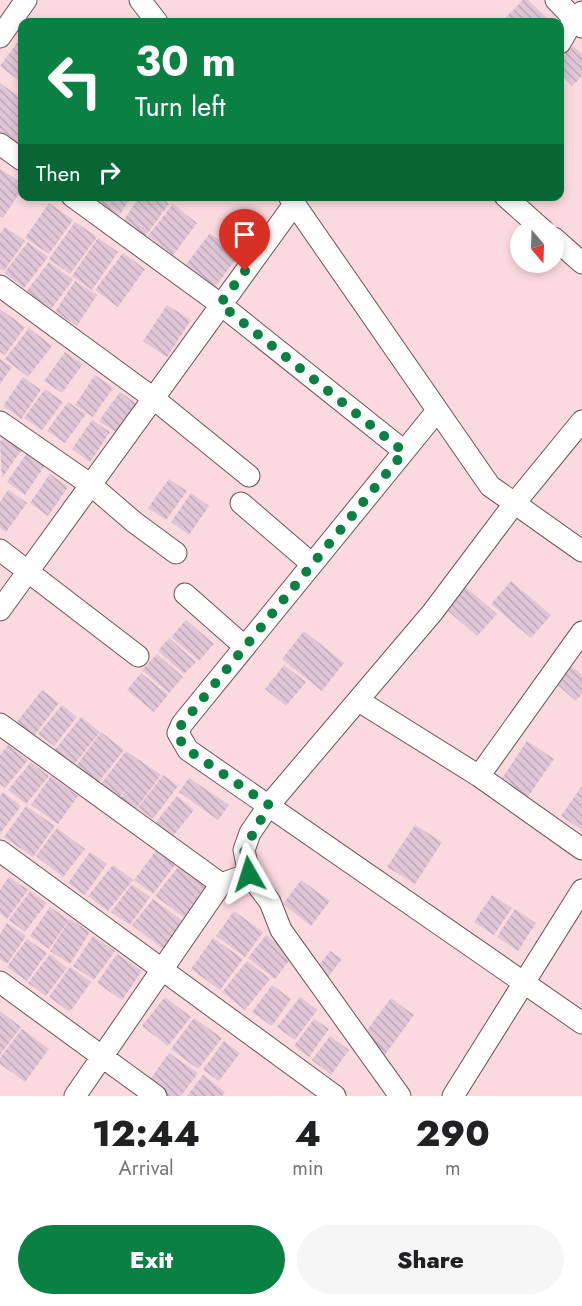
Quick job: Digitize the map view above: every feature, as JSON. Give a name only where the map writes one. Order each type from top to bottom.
[{"type":"street","points":[[9,24],[26,0]]},
{"type":"street","points":[[140,0],[154,18]]},
{"type":"street","points":[[555,0],[579,19],[564,38]]},
{"type":"street","points":[[0,144],[18,157]]},
{"type":"street","points":[[79,201],[220,304],[404,452]]},
{"type":"street","points":[[0,610],[291,201]]},
{"type":"street","points":[[293,201],[490,486],[582,551]]},
{"type":"street","points":[[511,201],[531,219]]},
{"type":"street","points":[[564,247],[582,263]]},
{"type":"street","points":[[0,286],[153,398],[249,476]]},
{"type":"street","points":[[437,411],[182,724],[178,733],[188,750],[582,1023]]},
{"type":"street","points":[[399,1096],[281,930],[270,902],[249,874],[244,850],[269,805],[359,701],[386,664],[432,613],[514,504],[582,421]]},
{"type":"street","points":[[0,422],[91,485],[134,522],[176,553]]},
{"type":"street","points":[[242,504],[312,564]]},
{"type":"street","points":[[0,550],[138,656]]},
{"type":"street","points":[[185,594],[245,647]]},
{"type":"street","points":[[479,776],[582,632]]},
{"type":"street","points":[[359,701],[479,776],[582,849]]},
{"type":"street","points":[[0,724],[221,884]]},
{"type":"street","points":[[0,851],[335,1096]]},
{"type":"street","points":[[75,1096],[221,884],[249,874]]},
{"type":"street","points":[[453,1096],[582,890]]},
{"type":"street","points":[[0,982],[156,1096]]},
{"type":"building","points":[[523,0],[528,0],[547,18],[505,18]]},
{"type":"building","points":[[18,41],[18,80],[0,66]]},
{"type":"building","points":[[573,46],[582,54],[582,76],[572,86],[564,77],[564,56]]},
{"type":"building","points":[[0,83],[18,96],[18,149],[0,136]]},
{"type":"building","points":[[0,169],[18,180],[18,195],[3,218],[0,216]]},
{"type":"building","points":[[88,201],[129,201],[115,222],[87,203]]},
{"type":"building","points":[[137,201],[165,201],[169,204],[145,237],[123,221]]},
{"type":"building","points":[[49,203],[73,220],[49,254],[25,238]]},
{"type":"building","points":[[173,204],[197,223],[173,255],[148,236]]},
{"type":"building","points":[[75,222],[97,237],[70,274],[49,259]]},
{"type":"building","points":[[5,227],[25,241],[4,271],[0,269],[0,234]]},
{"type":"building","points":[[210,233],[239,255],[212,291],[182,270]]},
{"type":"building","points":[[98,238],[118,252],[92,290],[72,276]]},
{"type":"building","points":[[28,242],[48,257],[24,288],[4,273]]},
{"type":"building","points":[[123,253],[145,269],[118,307],[95,290]]},
{"type":"building","points":[[49,262],[73,280],[51,309],[26,292]]},
{"type":"building","points":[[75,281],[97,295],[77,326],[55,312]]},
{"type":"building","points":[[167,305],[191,320],[167,357],[143,341]]},
{"type":"building","points":[[0,309],[25,327],[5,355],[0,352]]},
{"type":"building","points":[[29,328],[52,346],[28,377],[5,359]]},
{"type":"building","points":[[65,352],[83,364],[62,393],[44,381]]},
{"type":"building","points":[[0,359],[12,367],[0,384]]},
{"type":"building","points":[[95,375],[113,388],[93,417],[75,405]]},
{"type":"building","points":[[23,377],[41,390],[21,419],[3,406]]},
{"type":"building","points":[[45,389],[63,402],[42,430],[24,418]]},
{"type":"building","points":[[120,392],[138,405],[117,433],[99,421]]},
{"type":"building","points":[[68,402],[86,414],[65,443],[47,431]]},
{"type":"building","points":[[92,420],[110,432],[90,462],[72,449]]},
{"type":"building","points":[[4,437],[22,449],[2,478],[0,442]]},
{"type":"building","points":[[27,453],[45,465],[25,495],[7,482]]},
{"type":"building","points":[[50,474],[68,487],[48,516],[30,503]]},
{"type":"building","points":[[169,479],[187,491],[166,520],[148,508]]},
{"type":"building","points":[[8,490],[27,503],[6,532],[0,528],[0,502]]},
{"type":"building","points":[[191,493],[209,506],[189,535],[171,522]]},
{"type":"building","points":[[511,581],[551,615],[531,638],[491,604]]},
{"type":"building","points":[[460,582],[497,614],[477,636],[441,605]]},
{"type":"building","points":[[186,620],[214,644],[199,661],[171,637]]},
{"type":"building","points":[[304,631],[344,663],[322,691],[282,659]]},
{"type":"building","points":[[169,638],[196,662],[184,674],[158,651]]},
{"type":"building","points":[[157,654],[183,677],[169,693],[142,670]]},
{"type":"building","points":[[569,664],[582,675],[582,694],[576,701],[553,681]]},
{"type":"building","points":[[284,665],[306,682],[286,706],[265,689]]},
{"type":"building","points":[[141,673],[168,695],[154,712],[127,690]]},
{"type":"building","points":[[42,690],[59,703],[34,736],[16,723]]},
{"type":"building","points":[[62,705],[77,717],[54,746],[38,734]]},
{"type":"building","points":[[81,717],[100,732],[73,766],[54,751]]},
{"type":"building","points":[[101,732],[124,750],[98,783],[76,766]]},
{"type":"building","points":[[527,741],[554,759],[525,801],[499,783]]},
{"type":"building","points":[[8,745],[28,760],[5,788],[0,784],[0,755]]},
{"type":"building","points":[[126,751],[161,775],[136,809],[121,798],[127,788],[119,798],[101,784]]},
{"type":"building","points":[[31,762],[49,776],[26,804],[8,790]]},
{"type":"building","points":[[163,775],[178,786],[153,819],[138,808]]},
{"type":"building","points":[[51,776],[78,796],[58,824],[31,805]]},
{"type":"building","points":[[189,778],[229,805],[218,820],[179,792]]},
{"type":"building","points":[[582,786],[582,830],[561,816]]},
{"type":"building","points":[[3,792],[21,806],[0,834],[0,796]]},
{"type":"building","points":[[177,796],[194,810],[173,836],[156,822]]},
{"type":"building","points":[[26,806],[55,826],[33,857],[4,837]]},
{"type":"building","points":[[415,825],[442,842],[415,884],[387,867]]},
{"type":"building","points":[[57,828],[85,849],[63,877],[36,856]]},
{"type":"building","points":[[156,851],[175,865],[153,894],[134,880]]},
{"type":"building","points":[[90,852],[107,864],[85,895],[68,883]]},
{"type":"building","points":[[113,865],[133,880],[108,911],[88,896]]},
{"type":"building","points":[[179,866],[208,888],[185,918],[155,896]]},
{"type":"building","points":[[9,877],[28,890],[7,919],[0,913],[0,890]]},
{"type":"building","points":[[301,880],[330,901],[311,926],[283,904]]},
{"type":"building","points":[[132,884],[150,897],[130,925],[111,912]]},
{"type":"building","points":[[30,891],[47,903],[25,932],[9,920]]},
{"type":"building","points":[[492,895],[512,908],[494,935],[474,922]]},
{"type":"building","points":[[153,899],[184,922],[163,949],[132,925]]},
{"type":"building","points":[[50,907],[69,920],[49,949],[30,936]]},
{"type":"building","points":[[515,909],[536,923],[518,951],[497,937]]},
{"type":"building","points":[[234,911],[263,932],[245,957],[216,936]]},
{"type":"building","points":[[70,919],[90,932],[70,964],[50,951]]},
{"type":"building","points":[[7,923],[26,936],[7,964],[0,959],[0,934]]},
{"type":"building","points":[[266,935],[293,956],[275,979],[248,958]]},
{"type":"building","points":[[93,936],[115,951],[94,980],[73,966]]},
{"type":"building","points":[[213,938],[243,959],[220,990],[191,969]]},
{"type":"building","points":[[27,939],[47,953],[27,981],[7,967]]},
{"type":"building","points":[[330,951],[342,959],[324,982],[313,973]]},
{"type":"building","points":[[50,954],[67,968],[46,996],[28,983]]},
{"type":"building","points":[[117,954],[142,971],[122,1000],[97,983]]},
{"type":"building","points":[[247,961],[270,979],[245,1010],[222,992]]},
{"type":"building","points":[[70,967],[91,982],[70,1012],[49,997]]},
{"type":"building","points":[[272,985],[291,999],[272,1026],[252,1012]]},
{"type":"building","points":[[165,997],[191,1017],[168,1046],[142,1026]]},
{"type":"building","points":[[300,997],[317,1010],[295,1040],[277,1027]]},
{"type":"building","points":[[391,998],[414,1015],[384,1056],[361,1038]]},
{"type":"building","points":[[0,1011],[21,1027],[0,1055]]},
{"type":"building","points":[[194,1018],[222,1038],[198,1069],[171,1049]]},
{"type":"building","points":[[314,1019],[329,1029],[309,1057],[294,1046]]},
{"type":"building","points":[[22,1029],[49,1049],[25,1082],[0,1064],[0,1058]]},
{"type":"building","points":[[330,1036],[349,1050],[331,1075],[312,1060]]},
{"type":"building","points":[[224,1041],[240,1053],[219,1081],[203,1070]]},
{"type":"building","points":[[169,1053],[198,1073],[181,1096],[164,1096],[147,1084]]},
{"type":"building","points":[[203,1075],[225,1092],[222,1096],[187,1096]]},
{"type":"route","points":[[245,271],[220,304],[404,452],[178,729],[180,740],[188,750],[269,805],[250,834],[244,850],[249,874]]}]
